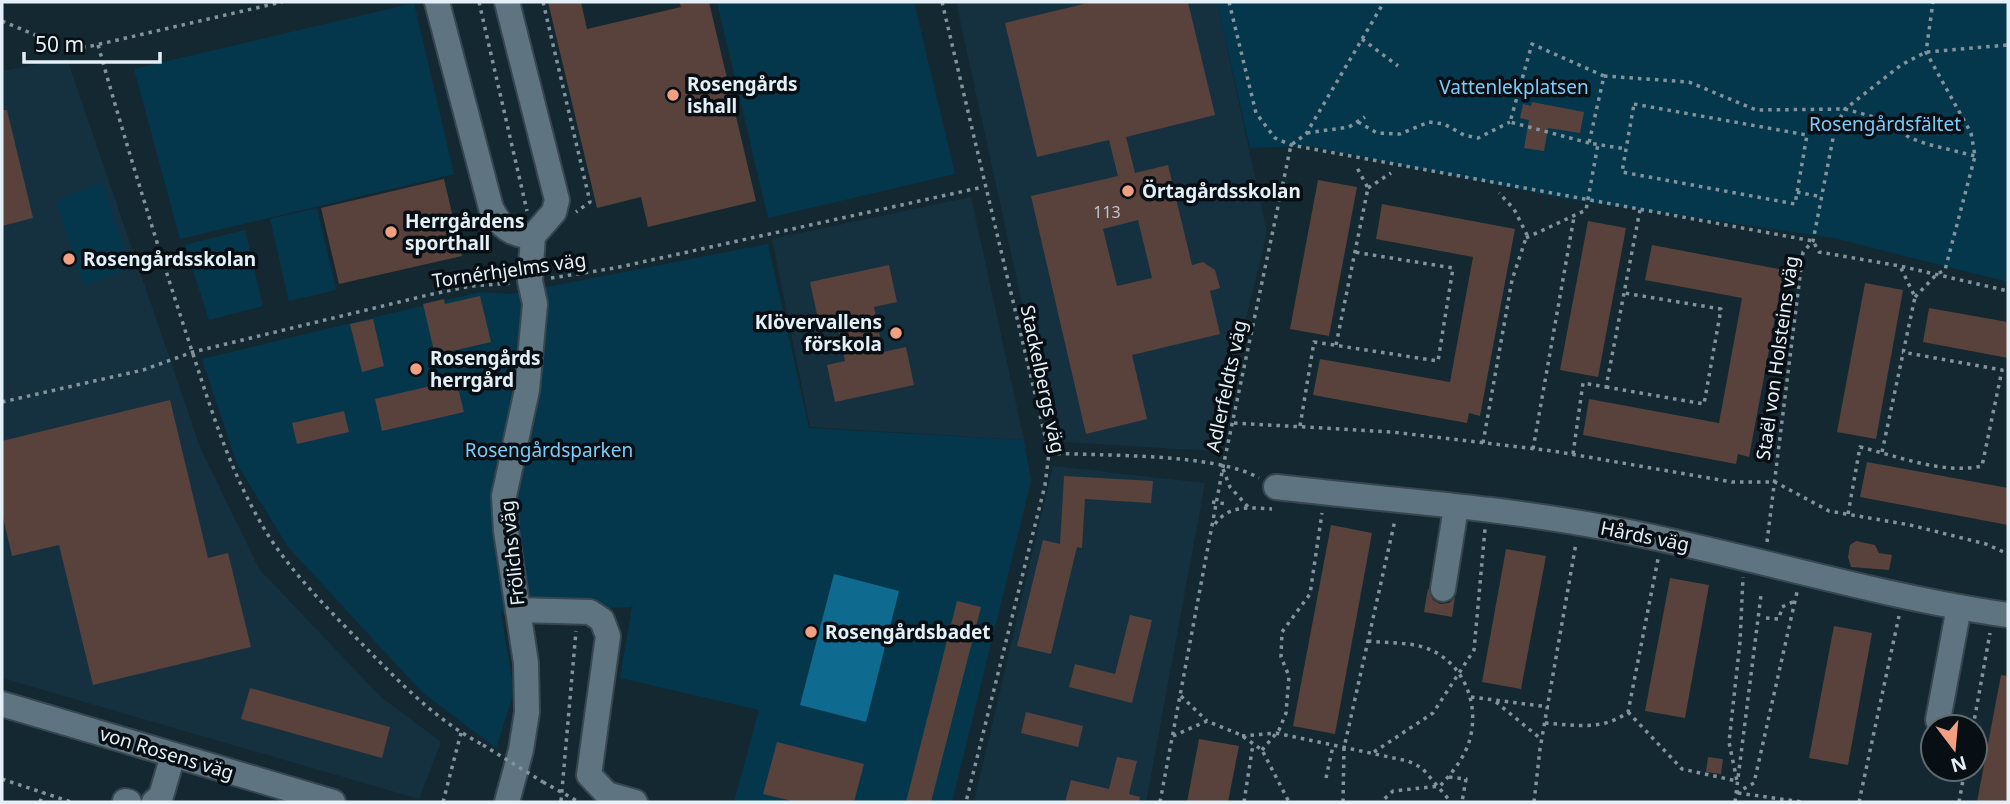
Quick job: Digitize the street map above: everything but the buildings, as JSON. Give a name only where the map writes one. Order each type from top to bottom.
[{"type":"street","points":[[437,2],[491,208],[497,220],[508,230],[520,236],[533,236],[554,212],[557,200],[507,2]]},
{"type":"street","name":"Frölichs väg","points":[[507,802],[521,750],[527,712],[526,663],[504,496],[527,390],[533,236]]},
{"type":"street","name":"Hårds väg","points":[[1275,498],[1322,507],[1455,516],[1659,554],[1899,605],[1959,607],[1999,625]]},
{"type":"street","points":[[1443,589],[1455,516]]},
{"type":"street","points":[[1939,713],[1959,607]]},
{"type":"street","points":[[518,610],[590,612],[603,620],[608,636],[589,775],[607,794],[635,802]]},
{"type":"street","name":"von Rosens väg","points":[[2,704],[333,802]]},
{"type":"street","points":[[154,802],[161,796],[173,755]]},
{"type":"path","points":[[2,21],[73,48],[98,45],[282,2]]},
{"type":"path","points":[[479,2],[533,236]]},
{"type":"path","name":"Stackelbergs väg","points":[[942,2],[983,187],[1049,453],[1045,485],[966,802]]},
{"type":"path","points":[[1229,2],[1256,113],[1275,138],[1291,145],[1813,242],[1819,252],[1900,265],[2008,291]]},
{"type":"path","points":[[1291,145],[1306,134],[1384,2]]},
{"type":"path","points":[[1882,452],[1915,297],[1937,274],[1945,270],[1975,156],[1971,133],[1926,52],[1933,2]]},
{"type":"path","points":[[1362,39],[1398,66]]},
{"type":"path","points":[[1510,122],[1532,44],[1604,76],[1689,82],[1756,110],[1845,109],[1885,120],[1910,138],[1975,156]]},
{"type":"path","points":[[98,45],[149,226],[225,454],[270,537],[297,573],[360,642],[426,706],[461,733],[579,802]]},
{"type":"path","points":[[1845,109],[1901,65],[1926,52],[2008,45]]},
{"type":"path","points":[[1589,143],[1604,76]]},
{"type":"path","points":[[1634,104],[1807,135],[1795,204],[1622,172],[1626,149],[1634,104]]},
{"type":"path","name":"Staël von Holsteins väg","points":[[1767,548],[1803,252],[1813,242],[1835,128],[1845,109]]},
{"type":"path","points":[[1306,134],[1325,133],[1365,117]]},
{"type":"path","points":[[1358,122],[1377,133],[1400,134],[1429,122],[1444,124],[1464,135],[1478,138],[1510,122],[1589,143],[1626,149]]},
{"type":"path","points":[[1526,238],[1586,210],[1590,202],[1598,144]]},
{"type":"path","name":"Adlerfeldts väg","points":[[1160,802],[1214,525],[1215,503],[1291,145]]},
{"type":"path","points":[[1336,345],[1368,188],[1356,166]]},
{"type":"path","points":[[1368,188],[1391,173]]},
{"type":"path","name":"Tornérhjelms väg","points":[[2,402],[143,370],[193,352],[428,295],[471,286],[532,293],[615,268],[983,187]]},
{"type":"path","points":[[1797,192],[1822,197]]},
{"type":"path","points":[[1483,443],[1512,280],[1526,238],[1523,222],[1499,193]]},
{"type":"path","points":[[1606,387],[1640,210]]},
{"type":"path","points":[[1534,449],[1574,217]]},
{"type":"path","points":[[1300,426],[1314,342],[1438,361],[1453,268],[1354,252]]},
{"type":"path","points":[[1900,265],[1915,297]]},
{"type":"path","points":[[1573,454],[1583,383],[1704,404],[1721,309],[1624,292]]},
{"type":"path","points":[[1848,514],[1860,447],[1969,469],[1982,466],[2002,370],[1902,352]]},
{"type":"path","points":[[1234,423],[1392,432],[1573,454],[1732,482],[1775,482],[1829,511],[1986,544],[2008,554]]},
{"type":"path","points":[[1049,453],[1200,461],[1249,472],[1275,498],[1249,508],[1225,513],[1214,525]]},
{"type":"path","points":[[1223,467],[1230,487],[1249,508]]},
{"type":"path","points":[[1215,503],[1227,504]]},
{"type":"path","points":[[1262,750],[1276,733],[1286,713],[1289,676],[1280,657],[1282,632],[1310,594],[1322,507]]},
{"type":"path","points":[[1343,802],[1344,748],[1397,513]]},
{"type":"path","points":[[1374,752],[1433,713],[1474,650],[1491,524],[1455,516]]},
{"type":"path","points":[[1534,802],[1542,740],[1578,538]]},
{"type":"path","points":[[1545,723],[1587,726],[1612,723],[1628,712],[1659,554]]},
{"type":"path","points":[[1732,575],[1754,579]]},
{"type":"path","points":[[1737,781],[1729,742],[1740,642],[1743,577]]},
{"type":"path","points":[[1787,587],[1809,592]]},
{"type":"path","points":[[1736,793],[1754,783],[1798,590]]},
{"type":"path","points":[[1735,802],[1761,595]]},
{"type":"path","points":[[1766,618],[1779,619],[1782,607],[1795,601]]},
{"type":"path","points":[[1859,802],[1899,605]]},
{"type":"path","points":[[561,801],[578,611]]},
{"type":"path","points":[[1977,713],[1999,625]]},
{"type":"path","points":[[1368,641],[1422,647],[1442,657],[1460,673],[1471,697],[1468,744],[1448,777],[1440,786],[1393,791],[1381,802]]},
{"type":"path","points":[[1180,696],[1207,721],[1242,736],[1262,750],[1290,802]]},
{"type":"path","points":[[1471,697],[1549,707]]},
{"type":"path","points":[[1494,700],[1542,740]]},
{"type":"path","points":[[1628,712],[1682,769],[1737,781]]},
{"type":"path","points":[[1173,737],[1207,721]]},
{"type":"path","points":[[443,802],[461,733]]},
{"type":"path","points":[[1242,736],[1276,733],[1408,761],[1422,768],[1451,802]]},
{"type":"path","points":[[1244,802],[1253,744]]},
{"type":"path","points":[[1326,778],[1333,746]]},
{"type":"path","points":[[1448,777],[1466,779],[1462,802]]},
{"type":"path","points":[[2,779],[71,802]]},
{"type":"path","points":[[1959,802],[1962,783]]},
{"type":"path","points":[[40,802],[43,793]]},
{"type":"path","points":[[1736,793],[1802,802]]},
{"type":"shaded area","name":"Örtagårdsskolan","points":[[956,2],[1217,2],[1267,233],[1213,451],[1064,442],[1049,426]]},
{"type":"shaded area","name":"Rosengårdsskolan","points":[[67,59],[200,447],[259,569],[381,697],[441,742],[419,799],[2,678],[2,71]]},
{"type":"shaded area","name":"Klövervallens förskola","points":[[971,197],[1024,440],[810,427],[772,239]]},
{"type":"shaded area","points":[[1053,466],[1205,483],[1146,802],[974,802]]},
{"type":"shaded area","points":[[834,574],[899,591],[866,722],[800,705]]},
{"type":"green space","points":[[717,2],[914,2],[955,174],[768,218]]},
{"type":"green space","name":"Rosengårdsfältet","points":[[1217,2],[2008,2],[2008,282],[1834,238],[1567,199],[1310,146],[1250,148]]},
{"type":"green space","points":[[414,3],[454,174],[180,239],[134,69]]},
{"type":"green space","points":[[100,183],[104,186],[131,268],[86,285],[83,283],[56,201]]},
{"type":"green space","points":[[317,208],[336,290],[289,301],[270,219]]},
{"type":"green space","points":[[245,230],[263,306],[209,320],[185,245]]},
{"type":"green space","name":"Rosengårdsparken","points":[[768,244],[809,428],[1024,440],[1031,481],[952,802],[734,802],[759,710],[620,678],[633,601],[631,607],[501,613],[514,692],[496,748],[422,692],[288,547],[237,464],[202,359],[480,292],[511,294]]},
{"type":"place","name":"Rosengårds ishall","points":[[673,95]]},
{"type":"place","name":"Örtagårdsskolan","points":[[1128,191]]},
{"type":"place","name":"Herrgårdens sporthall","points":[[391,232]]},
{"type":"place","name":"Rosengårdsskolan","points":[[69,259]]},
{"type":"place","name":"Klövervallens förskola","points":[[896,333]]},
{"type":"place","name":"Rosengårds herrgård","points":[[416,369]]},
{"type":"place","name":"Rosengårdsbadet","points":[[811,632]]},
{"type":"park label","name":"Vattenlekplatsen","points":[[1514,87]]}]
